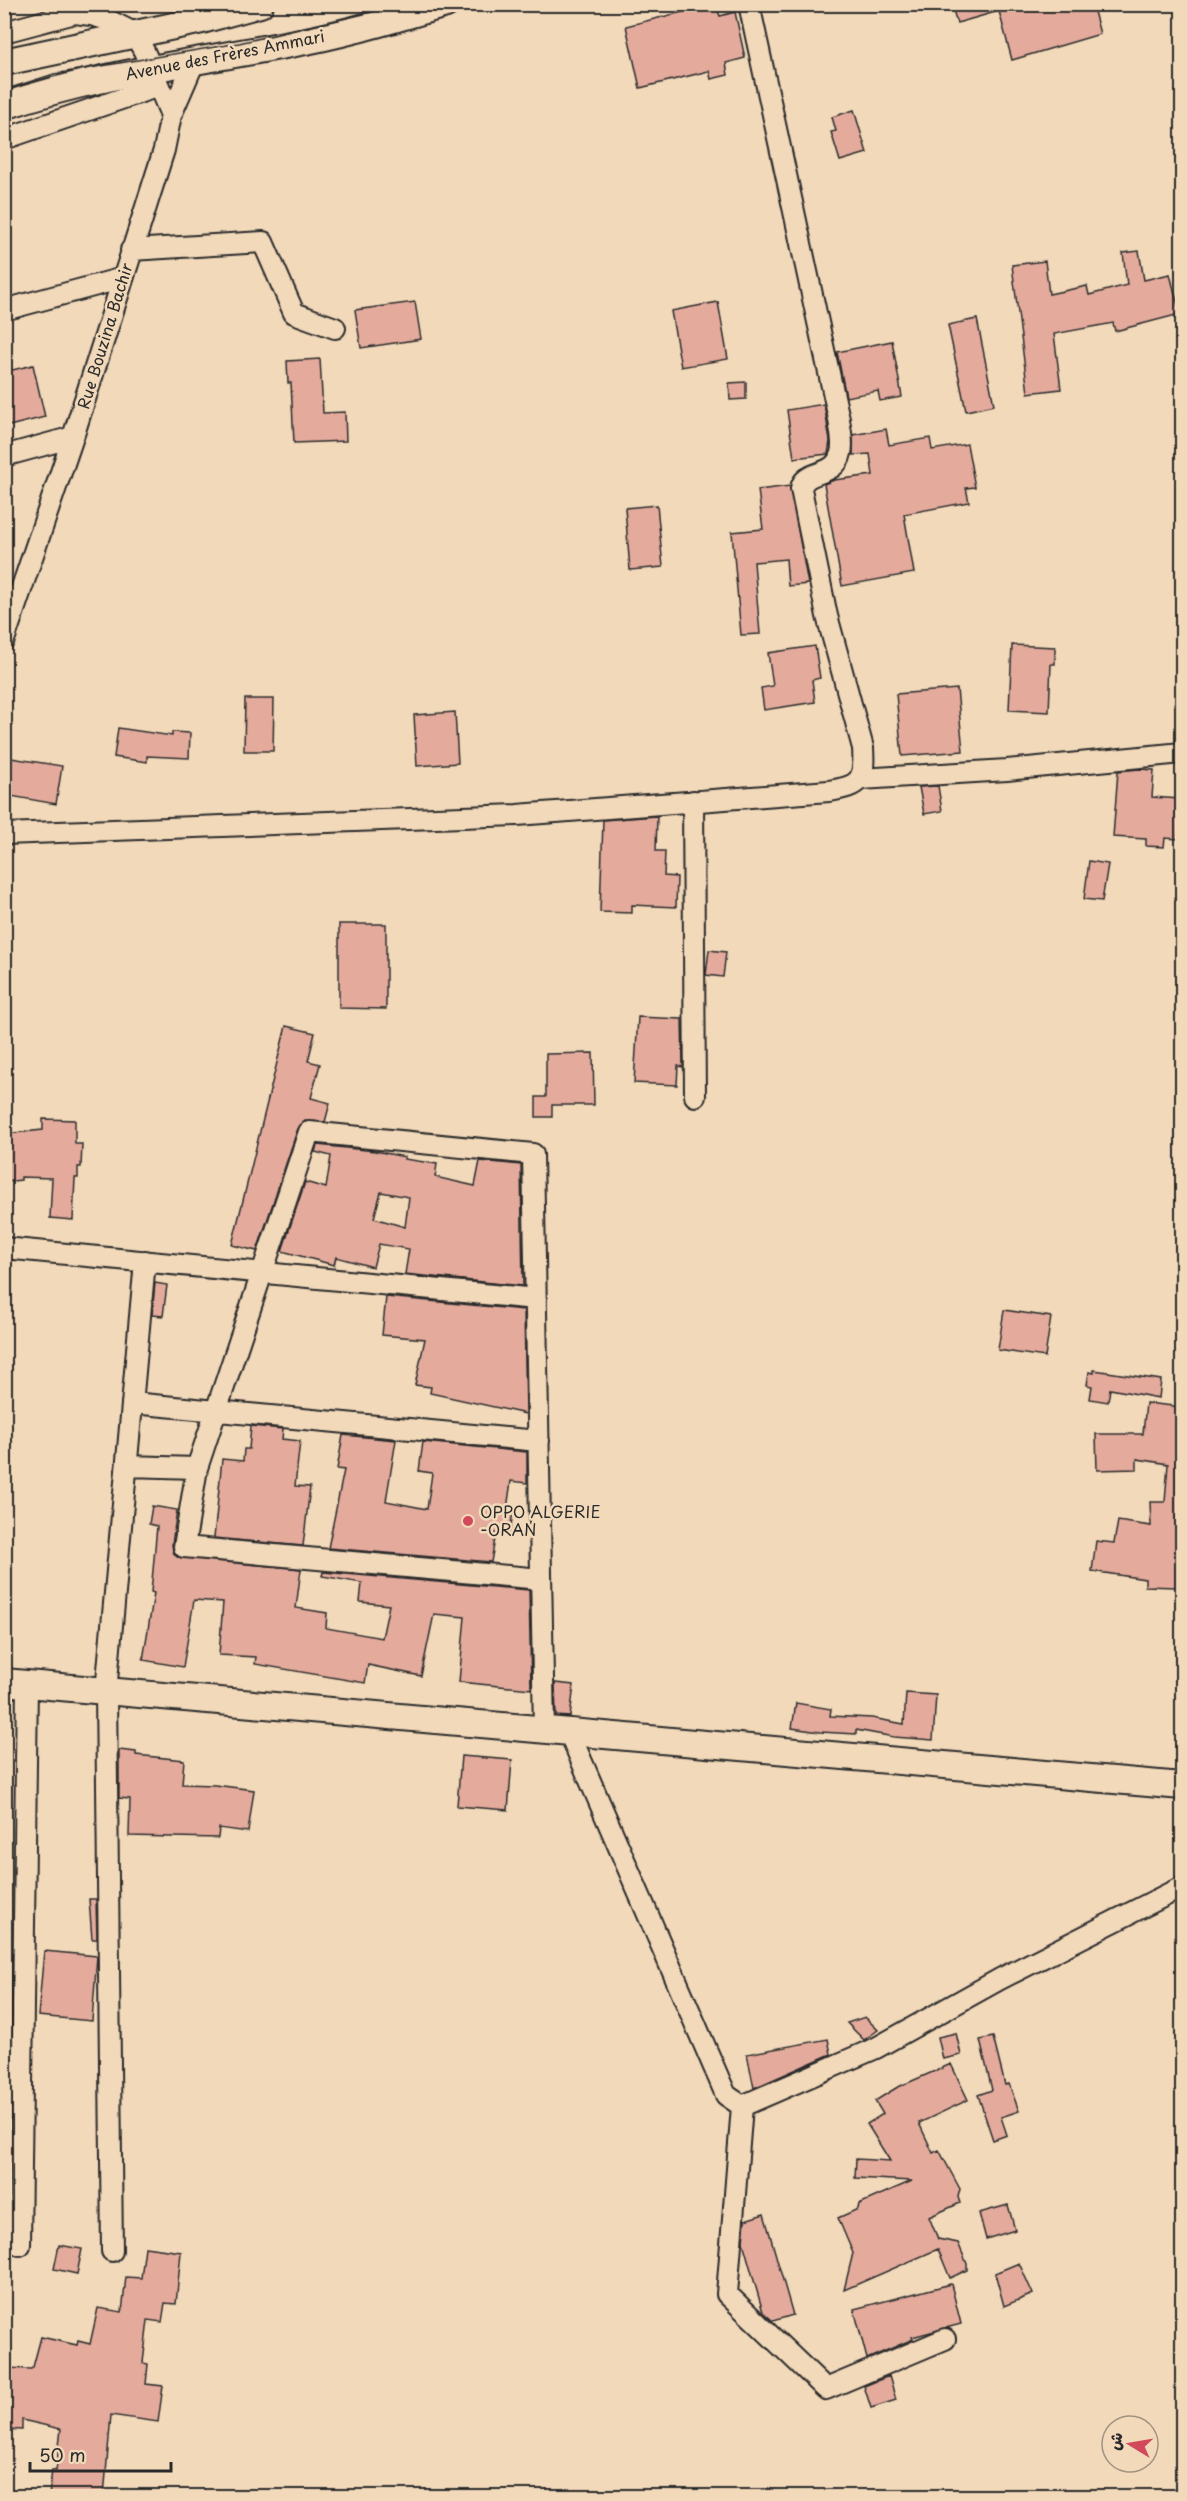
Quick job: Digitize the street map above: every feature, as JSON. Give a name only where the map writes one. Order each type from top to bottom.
[{"type":"main road","points":[[4,62],[202,20],[260,4]]},
{"type":"main road","name":"Avenue des Frères Ammari","points":[[4,106],[39,94],[155,78],[194,62],[298,43],[446,4]]},
{"type":"main road","points":[[16,1683],[1182,1786]]},
{"type":"street","points":[[4,834],[517,815],[837,790],[854,786],[861,779],[864,768],[863,748],[827,616],[801,489],[803,481],[832,469],[838,461],[842,452],[839,419],[749,4]]},
{"type":"street","points":[[4,32],[74,9],[108,20],[134,33],[171,115]]},
{"type":"street","name":"Rue Bouzina Bachir","points":[[4,640],[11,598],[73,437],[164,150],[171,115],[194,62]]},
{"type":"street","points":[[4,139],[155,78]]},
{"type":"street","points":[[132,250],[263,242],[294,313],[335,328]]},
{"type":"street","points":[[4,310],[123,278]]},
{"type":"street","points":[[4,456],[73,437]]},
{"type":"street","points":[[861,779],[1006,770],[1182,753]]},
{"type":"street","points":[[693,801],[695,1096]]},
{"type":"street","points":[[541,1579],[184,1547],[197,1468],[309,1132],[534,1154],[541,1579],[556,1731],[726,2095],[742,2106]]},
{"type":"street","points":[[4,1248],[536,1299]]},
{"type":"street","points":[[112,2251],[106,1692],[145,1261]]},
{"type":"street","points":[[132,1403],[538,1441]]},
{"type":"street","points":[[127,1466],[197,1468]]},
{"type":"street","points":[[16,1683],[20,2245]]},
{"type":"street","points":[[742,2106],[876,2048],[1000,1979],[1182,1887]]},
{"type":"street","points":[[742,2106],[727,2294],[826,2389],[945,2339]]},
{"type":"building","points":[[715,4],[720,16],[735,12],[745,58],[726,63],[728,75],[711,79],[709,71],[640,88],[626,26]]},
{"type":"building","points":[[951,4],[1092,4],[1100,34],[1012,60],[999,11],[957,23]]},
{"type":"building","points":[[854,110],[867,153],[840,161],[831,132],[836,131],[832,117]]},
{"type":"building","points":[[1139,251],[1144,280],[1170,274],[1180,314],[1115,331],[1113,323],[1054,334],[1061,389],[1028,393],[1012,265],[1045,261],[1049,294],[1087,286],[1089,295],[1127,285],[1123,253]]},
{"type":"building","points":[[415,302],[421,339],[361,348],[355,310]]},
{"type":"building","points":[[718,302],[728,359],[681,367],[671,311]]},
{"type":"building","points":[[977,319],[994,405],[966,411],[948,325]]},
{"type":"building","points":[[892,341],[902,397],[880,401],[878,391],[846,397],[837,352]]},
{"type":"building","points":[[320,359],[323,413],[345,412],[346,441],[294,443],[291,383],[288,383],[287,361]]},
{"type":"building","points":[[33,365],[45,417],[9,426],[4,406],[4,372]]},
{"type":"building","points":[[746,382],[746,399],[730,400],[729,383]]},
{"type":"building","points":[[824,404],[830,441],[828,454],[794,458],[787,410]]},
{"type":"building","points":[[886,429],[889,445],[930,438],[932,450],[967,444],[975,487],[966,488],[969,502],[904,514],[914,573],[842,586],[824,484],[834,480],[873,475],[870,454],[853,455],[853,435]]},
{"type":"building","points":[[790,486],[808,584],[788,586],[786,559],[754,562],[760,634],[741,635],[732,532],[763,529],[758,490]]},
{"type":"building","points":[[657,505],[663,567],[630,570],[625,508]]},
{"type":"building","points":[[1012,645],[1055,647],[1055,664],[1051,664],[1049,712],[1009,710]]},
{"type":"building","points":[[815,646],[820,678],[812,680],[815,702],[764,710],[761,688],[773,686],[768,653]]},
{"type":"building","points":[[957,689],[963,751],[902,756],[896,694]]},
{"type":"building","points":[[245,699],[274,699],[273,751],[244,751]]},
{"type":"building","points":[[455,712],[458,763],[417,766],[414,715]]},
{"type":"building","points":[[118,728],[172,736],[172,732],[190,733],[189,758],[147,756],[147,762],[114,757]]},
{"type":"building","points":[[11,758],[62,766],[56,804],[5,795]]},
{"type":"building","points":[[1154,770],[1152,797],[1180,799],[1178,839],[1165,838],[1164,847],[1146,846],[1146,839],[1113,837],[1118,771]]},
{"type":"building","points":[[938,786],[942,811],[924,814],[919,787]]},
{"type":"building","points":[[657,816],[656,851],[665,851],[664,876],[677,877],[676,907],[632,905],[632,913],[600,912],[603,820]]},
{"type":"building","points":[[1089,861],[1108,864],[1102,901],[1084,899]]},
{"type":"building","points":[[339,924],[386,924],[386,1009],[339,1008]]},
{"type":"building","points":[[709,950],[726,952],[723,977],[706,975]]},
{"type":"building","points":[[638,1017],[682,1019],[683,1067],[678,1066],[677,1085],[634,1083]]},
{"type":"building","points":[[286,1026],[315,1033],[308,1061],[320,1064],[311,1098],[330,1103],[325,1122],[305,1121],[298,1128],[257,1251],[232,1245]]},
{"type":"building","points":[[593,1053],[594,1105],[552,1105],[552,1117],[536,1117],[536,1097],[546,1097],[546,1054]]},
{"type":"building","points":[[43,1119],[75,1120],[75,1144],[82,1144],[81,1167],[78,1167],[78,1178],[75,1178],[73,1220],[50,1218],[52,1178],[21,1177],[21,1180],[4,1182],[4,1134],[43,1130]]},
{"type":"building","points":[[317,1145],[375,1151],[405,1157],[404,1159],[437,1164],[435,1177],[475,1186],[480,1161],[521,1165],[523,1286],[405,1274],[409,1249],[379,1244],[373,1267],[336,1257],[334,1265],[282,1251],[305,1182],[326,1188],[331,1156],[315,1152]],"holes":[[[381,1192],[409,1197],[405,1227],[374,1218]]]},
{"type":"building","points":[[155,1283],[167,1285],[163,1316],[152,1315]]},
{"type":"building","points":[[386,1297],[524,1310],[526,1414],[430,1393],[431,1387],[415,1385],[425,1339],[382,1335]]},
{"type":"building","points":[[1004,1310],[1051,1317],[1045,1357],[998,1350]]},
{"type":"building","points":[[1094,1370],[1161,1380],[1159,1398],[1110,1389],[1108,1402],[1090,1399],[1092,1386],[1087,1385],[1089,1372],[1094,1373]]},
{"type":"building","points":[[1146,1403],[1182,1407],[1182,1521],[1179,1521],[1176,1587],[1145,1586],[1145,1579],[1092,1571],[1096,1541],[1114,1543],[1118,1521],[1151,1526],[1150,1502],[1165,1502],[1168,1464],[1137,1459],[1137,1469],[1097,1470],[1096,1434],[1143,1434]]},
{"type":"building","points":[[251,1426],[283,1429],[282,1439],[300,1441],[295,1486],[310,1487],[303,1546],[214,1538],[222,1459],[243,1461],[244,1449],[249,1449]]},
{"type":"building","points":[[343,1435],[396,1440],[386,1501],[427,1509],[432,1473],[419,1471],[423,1442],[527,1452],[527,1483],[511,1481],[507,1509],[513,1510],[510,1535],[496,1533],[491,1562],[328,1548],[344,1470],[337,1469]]},
{"type":"building","points":[[152,1506],[177,1510],[172,1544],[173,1552],[177,1557],[301,1569],[296,1608],[327,1613],[326,1628],[382,1638],[389,1605],[360,1602],[362,1583],[322,1576],[323,1572],[529,1590],[531,1689],[459,1682],[465,1617],[434,1614],[421,1676],[368,1665],[365,1683],[255,1664],[256,1657],[219,1655],[223,1602],[194,1600],[183,1667],[143,1660],[154,1593],[151,1592],[157,1526],[149,1524]]},
{"type":"building","points":[[555,1683],[574,1685],[570,1717],[556,1716]]},
{"type":"building","points":[[906,1693],[936,1695],[933,1740],[894,1737],[856,1730],[856,1734],[792,1728],[796,1703],[831,1709],[830,1716],[872,1718],[904,1724]]},
{"type":"building","points":[[119,1750],[136,1752],[136,1755],[184,1760],[182,1784],[254,1790],[248,1832],[219,1828],[218,1838],[129,1836],[130,1799],[119,1798]]},
{"type":"building","points":[[461,1756],[512,1760],[508,1810],[457,1806]]},
{"type":"building","points":[[89,1899],[96,1899],[97,1939],[92,1939]]},
{"type":"building","points":[[44,1951],[97,1956],[92,2021],[38,2016]]},
{"type":"building","points":[[865,2017],[878,2030],[864,2040],[847,2023]]},
{"type":"building","points":[[956,2033],[961,2055],[943,2059],[938,2037]]},
{"type":"building","points":[[993,2037],[1005,2085],[1009,2084],[1019,2111],[1001,2117],[1007,2135],[993,2140],[978,2095],[992,2090],[980,2040]]},
{"type":"building","points":[[828,2039],[831,2054],[754,2088],[747,2054]]},
{"type":"building","points":[[951,2064],[968,2100],[919,2123],[933,2153],[939,2150],[960,2189],[958,2197],[960,2203],[929,2217],[938,2239],[958,2243],[967,2264],[967,2270],[950,2278],[938,2249],[844,2290],[853,2253],[838,2218],[858,2209],[859,2204],[912,2181],[855,2178],[856,2159],[890,2161],[867,2124],[883,2114],[875,2101],[896,2088]]},
{"type":"building","points":[[1008,2205],[1015,2230],[986,2239],[979,2213]]},
{"type":"building","points":[[764,2214],[793,2315],[773,2321],[763,2312],[743,2242],[745,2220]]},
{"type":"building","points":[[59,2245],[82,2249],[77,2274],[54,2269]]},
{"type":"building","points":[[145,2247],[181,2252],[176,2304],[165,2303],[162,2322],[148,2320],[143,2363],[148,2364],[146,2384],[163,2386],[158,2422],[111,2415],[104,2496],[49,2496],[52,2470],[56,2471],[61,2429],[22,2420],[22,2430],[4,2429],[4,2368],[31,2369],[41,2337],[77,2345],[78,2341],[90,2344],[98,2308],[122,2312],[126,2277],[141,2278]]},
{"type":"building","points":[[1019,2263],[1033,2294],[1004,2306],[995,2273]]},
{"type":"building","points":[[951,2284],[961,2324],[912,2337],[913,2339],[867,2359],[854,2309]]},
{"type":"building","points":[[889,2376],[896,2400],[871,2408],[864,2386]]},
{"type":"tram line","points":[[4,90],[54,74],[239,43],[407,4]]},
{"type":"place","name":"OPPO ALGERIE -ORAN","points":[[468,1521]]}]
